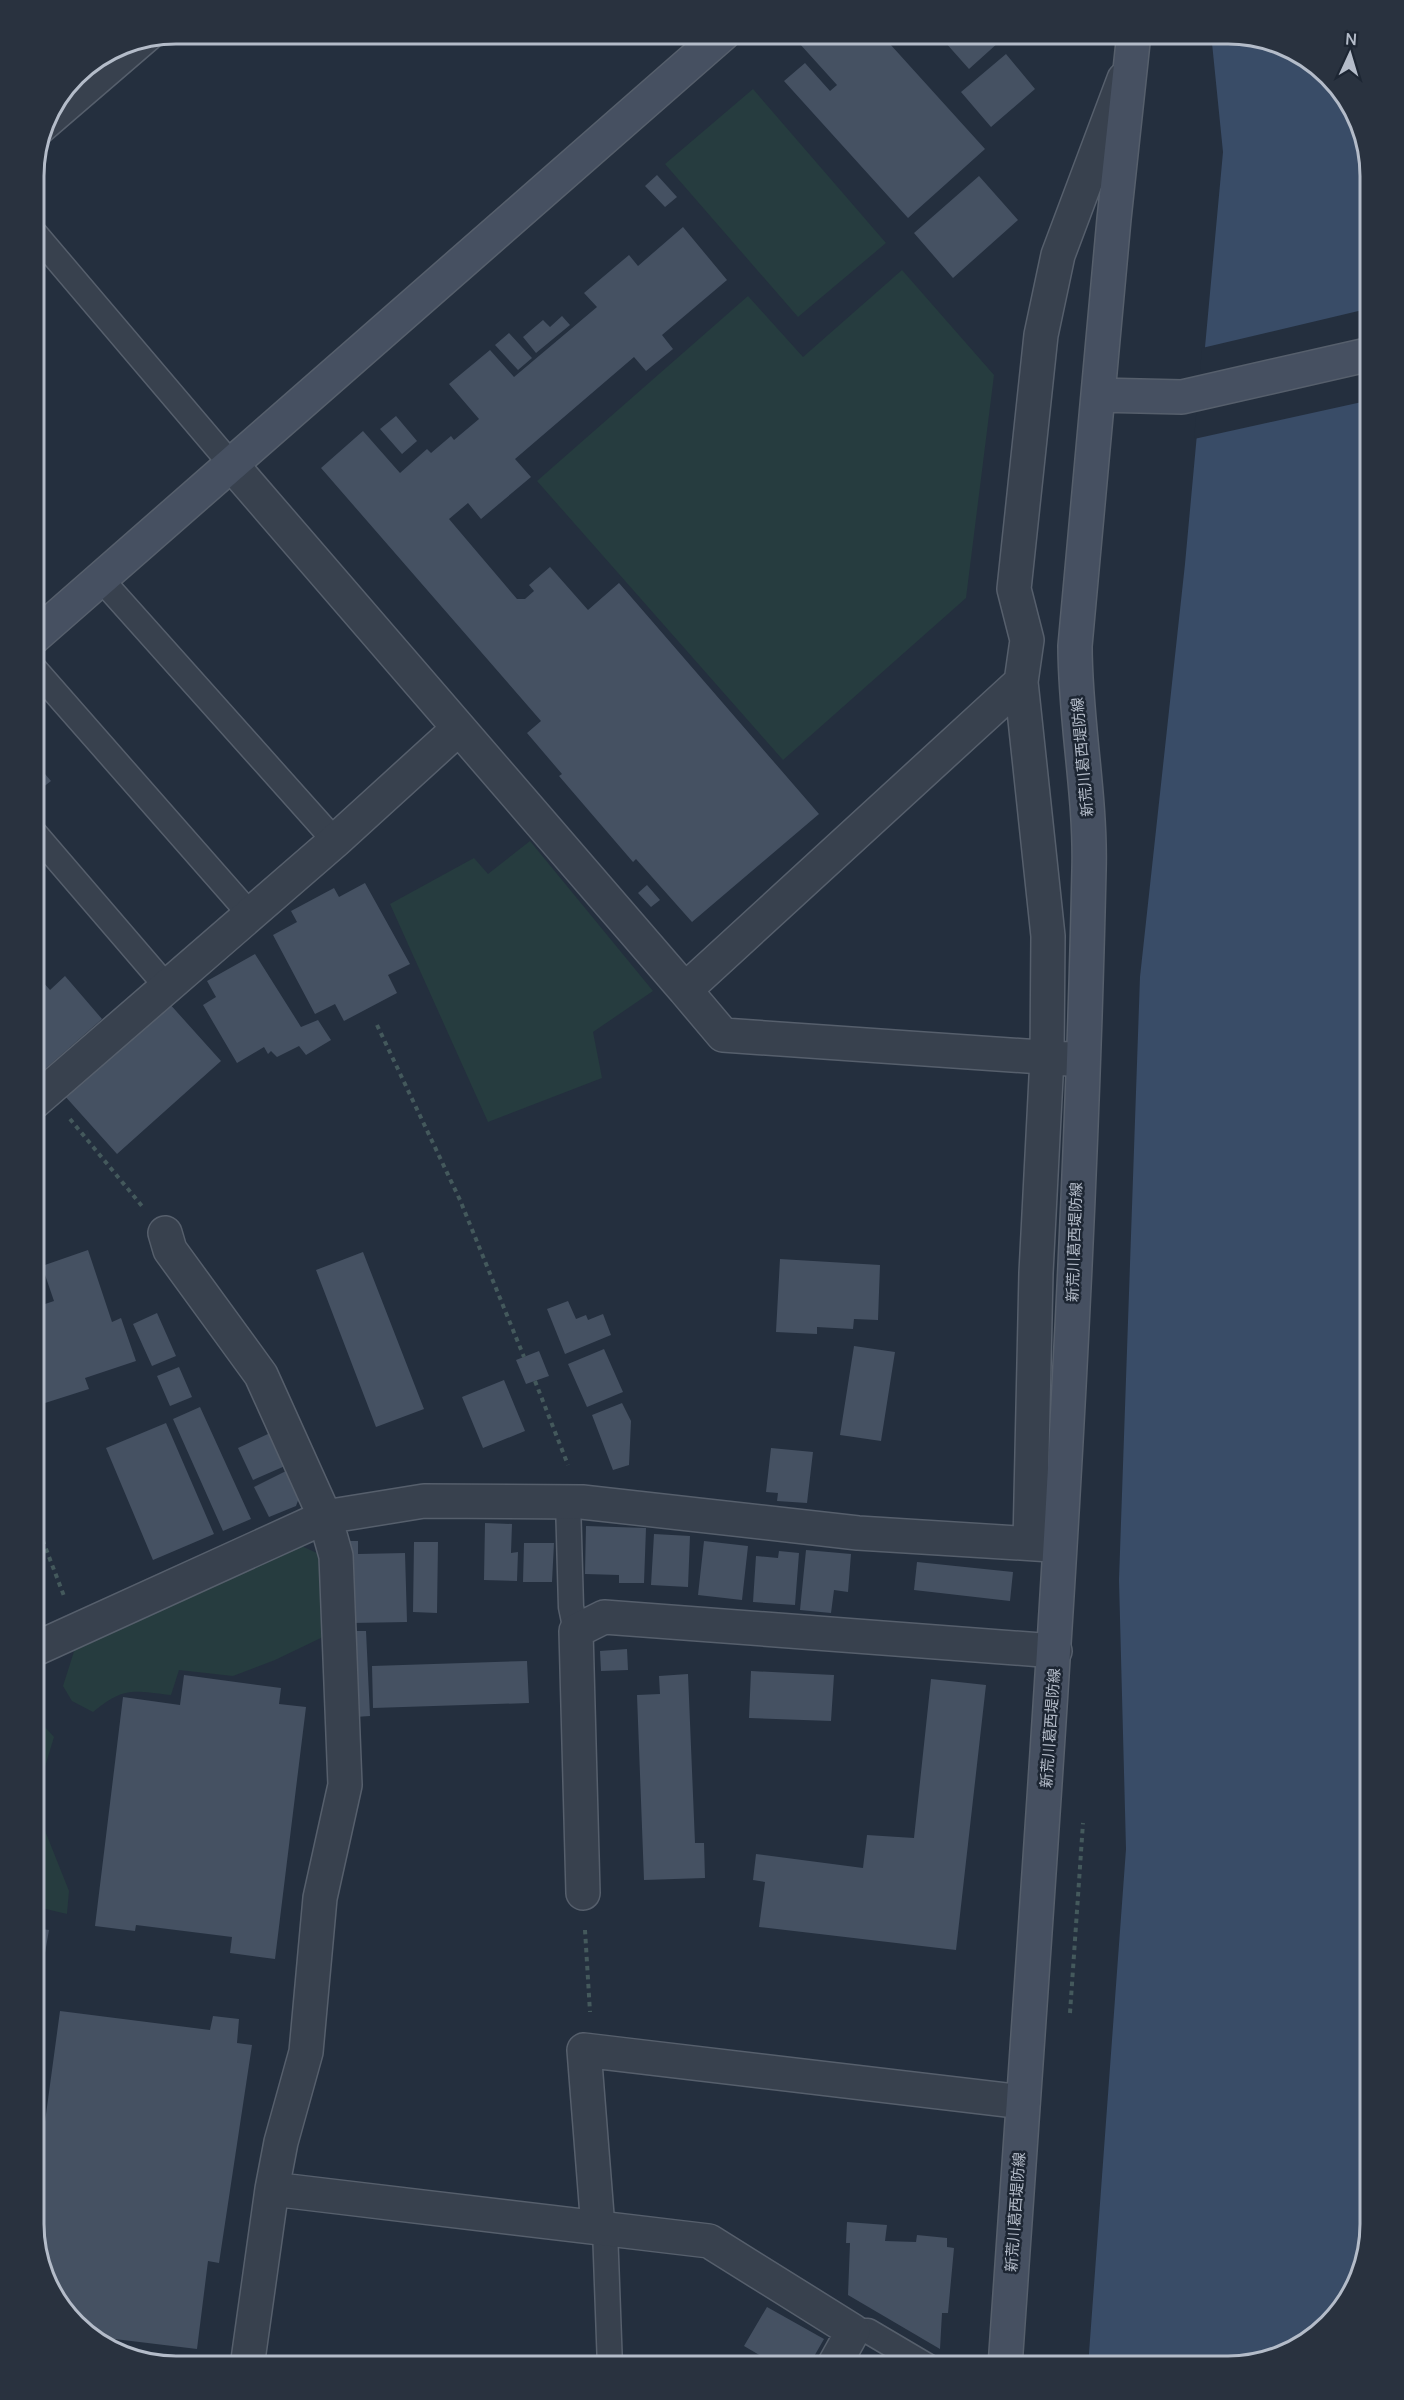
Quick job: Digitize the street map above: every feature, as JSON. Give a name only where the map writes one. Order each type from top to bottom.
[{"type":"main road","points":[[44,628],[711,44]]},
{"type":"main road","name":"新荒川葛西堤防線","points":[[1006,2356],[1055,1651],[1046,1544],[1082,1060],[1089,831],[1076,697],[1075,646],[1132,49]]},
{"type":"main road","points":[[1098,395],[1140,398],[1182,397],[1360,357]]},
{"type":"street","points":[[44,1645],[325,1517],[424,1502],[575,1502],[858,1533],[1046,1544],[1036,1273],[1047,1058],[1048,936],[1046,898],[1022,682],[1027,640],[1014,589],[1041,335],[1058,255],[1132,49]]},
{"type":"street","points":[[231,464],[723,1035],[1082,1060]]},
{"type":"street","points":[[685,990],[1022,682]]},
{"type":"street","points":[[44,1085],[167,987],[249,913],[335,841],[458,729]]},
{"type":"street","points":[[165,1233],[170,1250],[261,1375],[325,1517],[336,1556],[345,1785],[320,1898],[306,2052],[281,2142],[272,2189],[249,2356]]},
{"type":"street","points":[[583,1893],[576,1631],[604,1617],[1055,1651]]},
{"type":"street","points":[[601,2229],[584,2050],[1023,2102]]},
{"type":"street","points":[[272,2189],[709,2241],[854,2331],[839,2356]]},
{"type":"lane","points":[[57,118],[137,49]]},
{"type":"lane","points":[[44,244],[231,464]]},
{"type":"lane","points":[[100,578],[335,841]]},
{"type":"lane","points":[[44,679],[249,913]]},
{"type":"lane","points":[[44,844],[167,987]]},
{"type":"lane","points":[[575,1502],[571,1607],[576,1631]]},
{"type":"lane","points":[[601,2229],[609,2356]]},
{"type":"lane","points":[[854,2331],[868,2331],[910,2356]]},
{"type":"path","points":[[377,1025],[460,1200],[524,1357]]},
{"type":"path","points":[[44,1097],[165,1233]]},
{"type":"path","points":[[535,1381],[575,1502]]},
{"type":"path","points":[[44,1543],[78,1630]]},
{"type":"path","points":[[583,1893],[592,2051]]},
{"type":"green space","points":[[753,89],[886,243],[798,317],[665,164]]},
{"type":"green space","points":[[902,270],[994,375],[966,598],[783,760],[537,481],[748,296],[803,357]]},
{"type":"green space","points":[[530,841],[653,991],[593,1032],[602,1078],[488,1122],[390,904],[474,858],[488,874]]},
{"type":"green space","points":[[297,1544],[317,1553],[333,1593],[325,1636],[275,1660],[233,1676],[179,1670],[171,1695],[129,1692],[113,1698],[93,1712],[72,1701],[63,1686],[77,1642]]},
{"type":"green space","points":[[44,1726],[54,1737],[44,1770]]},
{"type":"green space","points":[[44,1828],[69,1891],[67,1914],[44,1909]]},
{"type":"water","points":[[1212,44],[1237,44],[1271,50],[1287,57],[1316,76],[1320,84],[1328,88],[1347,117],[1356,141],[1360,175],[1359,2242],[1354,2267],[1347,2283],[1328,2312],[1302,2334],[1271,2350],[1237,2356],[1089,2356],[1126,1849],[1119,1580],[1140,977],[1185,564],[1223,152]]},
{"type":"pier","points":[[1360,311],[1360,402],[1194,439],[1202,348]]},
{"type":"building","points":[[800,44],[890,44],[985,149],[908,218],[784,81],[805,63],[830,91],[837,85]]},
{"type":"building","points":[[947,44],[997,44],[969,69]]},
{"type":"building","points":[[1006,54],[1035,89],[991,127],[961,92]]},
{"type":"building","points":[[657,175],[677,197],[665,207],[645,186]]},
{"type":"building","points":[[979,176],[1018,220],[953,278],[914,233]]},
{"type":"building","points":[[683,227],[727,280],[662,335],[673,349],[646,371],[634,357],[515,459],[531,477],[481,519],[468,503],[449,519],[517,599],[525,599],[534,591],[529,585],[550,567],[588,610],[619,583],[819,814],[692,922],[636,859],[633,862],[559,776],[562,774],[527,733],[541,721],[321,468],[363,431],[400,473],[427,449],[431,453],[451,436],[454,440],[479,419],[449,384],[490,350],[514,377],[597,307],[584,293],[629,255],[638,266]]},
{"type":"building","points":[[562,316],[570,325],[536,353],[523,337],[543,320],[550,327]]},
{"type":"building","points":[[509,333],[532,358],[518,370],[495,345]]},
{"type":"building","points":[[396,416],[417,441],[402,454],[380,429]]},
{"type":"building","points":[[44,773],[51,781],[44,786]]},
{"type":"building","points":[[365,883],[410,964],[388,975],[397,993],[344,1021],[335,1004],[315,1014],[273,935],[297,922],[291,911],[334,888],[339,897]]},
{"type":"building","points":[[647,885],[660,900],[651,907],[638,893]]},
{"type":"building","points":[[255,954],[301,1027],[318,1020],[331,1040],[306,1055],[299,1046],[277,1057],[271,1051],[268,1054],[264,1047],[237,1063],[203,1005],[216,997],[207,981]]},
{"type":"building","points":[[65,976],[102,1019],[45,1069],[44,983],[50,990]]},
{"type":"building","points":[[168,1002],[221,1061],[117,1154],[64,1095]]},
{"type":"building","points":[[88,1250],[112,1322],[121,1318],[136,1361],[85,1378],[89,1389],[45,1403],[44,1304],[54,1301],[44,1265]]},
{"type":"building","points":[[363,1252],[424,1409],[376,1427],[316,1270]]},
{"type":"building","points":[[780,1259],[880,1265],[878,1320],[854,1319],[853,1329],[817,1327],[817,1334],[776,1332]]},
{"type":"building","points":[[568,1301],[576,1319],[586,1315],[588,1320],[603,1314],[611,1335],[565,1354],[547,1309]]},
{"type":"building","points":[[157,1313],[176,1356],[152,1366],[133,1324]]},
{"type":"building","points":[[854,1346],[895,1352],[881,1441],[840,1435]]},
{"type":"building","points":[[604,1349],[623,1392],[587,1407],[568,1364]]},
{"type":"building","points":[[539,1351],[549,1376],[526,1384],[516,1360]]},
{"type":"building","points":[[179,1367],[192,1397],[170,1406],[157,1376]]},
{"type":"building","points":[[504,1380],[525,1431],[483,1448],[462,1397]]},
{"type":"building","points":[[622,1403],[631,1421],[629,1465],[613,1470],[592,1415]]},
{"type":"building","points":[[200,1407],[251,1519],[223,1531],[173,1419]]},
{"type":"building","points":[[166,1423],[214,1534],[153,1560],[106,1448]]},
{"type":"building","points":[[270,1433],[285,1466],[253,1480],[238,1448]]},
{"type":"building","points":[[771,1448],[813,1452],[807,1503],[777,1501],[778,1493],[766,1492]]},
{"type":"building","points":[[288,1470],[299,1498],[296,1506],[269,1517],[254,1487]]},
{"type":"building","points":[[485,1523],[512,1524],[511,1553],[518,1552],[517,1581],[484,1580]]},
{"type":"building","points":[[586,1526],[646,1528],[644,1583],[619,1583],[619,1575],[585,1574]]},
{"type":"building","points":[[654,1534],[690,1536],[688,1587],[651,1585]]},
{"type":"building","points":[[349,1541],[358,1541],[358,1554],[405,1553],[407,1622],[351,1623]]},
{"type":"building","points":[[704,1541],[748,1546],[742,1600],[698,1595]]},
{"type":"building","points":[[414,1542],[438,1542],[437,1613],[413,1612]]},
{"type":"building","points":[[524,1543],[554,1543],[552,1582],[523,1582]]},
{"type":"building","points":[[806,1550],[851,1554],[848,1592],[834,1590],[831,1613],[800,1610]]},
{"type":"building","points":[[779,1551],[799,1553],[795,1605],[753,1602],[756,1556],[778,1558]]},
{"type":"building","points":[[917,1562],[1013,1572],[1010,1601],[914,1590]]},
{"type":"building","points":[[351,1631],[366,1631],[370,1716],[355,1717]]},
{"type":"building","points":[[627,1649],[628,1670],[601,1671],[600,1651]]},
{"type":"building","points":[[527,1661],[529,1703],[373,1708],[372,1666]]},
{"type":"building","points":[[751,1671],[834,1675],[831,1721],[749,1718]]},
{"type":"building","points":[[688,1674],[695,1843],[704,1843],[705,1878],[644,1880],[637,1695],[660,1694],[659,1676]]},
{"type":"building","points":[[184,1675],[281,1688],[279,1704],[306,1707],[275,1959],[230,1953],[232,1937],[136,1925],[135,1931],[95,1926],[123,1697],[180,1705]]},
{"type":"building","points":[[931,1679],[986,1685],[956,1950],[759,1927],[765,1882],[753,1880],[756,1854],[863,1868],[867,1835],[914,1838]]},
{"type":"building","points":[[44,1929],[49,1930],[44,1959]]},
{"type":"building","points":[[60,2011],[210,2030],[213,2016],[239,2019],[237,2043],[252,2045],[219,2263],[208,2261],[197,2349],[109,2338],[88,2324],[66,2298],[50,2267],[46,2250],[44,2129]]},
{"type":"building","points":[[847,2222],[887,2225],[885,2241],[916,2242],[917,2235],[947,2238],[947,2247],[954,2248],[948,2313],[942,2313],[940,2349],[848,2295],[850,2243],[846,2243]]},
{"type":"building","points":[[767,2307],[824,2339],[814,2356],[761,2356],[744,2346]]}]
